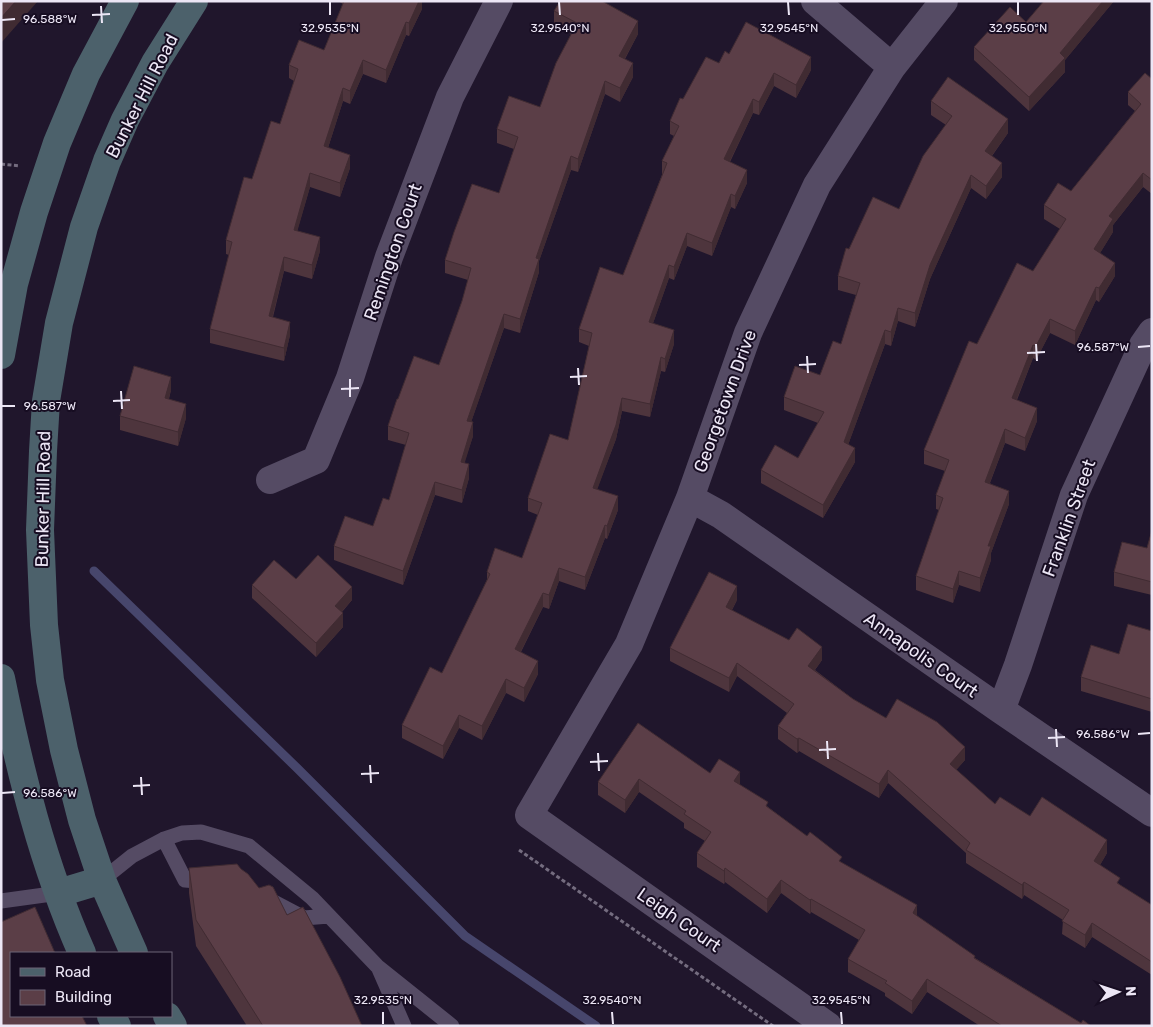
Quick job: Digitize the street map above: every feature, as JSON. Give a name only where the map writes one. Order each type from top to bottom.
[{"type":"main road","points":[[1,355],[14,284],[34,212],[57,143],[86,74],[125,1]]},
{"type":"main road","name":"Bunker Hill Road","points":[[134,952],[102,880],[75,794],[50,680],[44,625],[40,530],[46,401],[59,324],[84,227],[107,161],[125,120],[155,63],[194,1]]},
{"type":"main road","points":[[1,678],[21,769],[40,841],[82,952]]},
{"type":"main road","points":[[59,893],[102,880]]},
{"type":"street","name":"Remington Court","points":[[270,480],[316,460],[350,378],[390,257],[450,97],[499,1]]},
{"type":"street","points":[[815,1],[892,67]]},
{"type":"street","name":"Georgetown Drive","points":[[529,815],[629,644],[690,498],[748,332],[813,193],[892,67],[944,1]]},
{"type":"street","name":"Franklin Street","points":[[1001,710],[1018,665],[1074,495],[1143,346],[1152,332]]},
{"type":"street","name":"Annapolis Court","points":[[690,498],[721,515],[1152,813]]},
{"type":"street","name":"Leigh Court","points":[[529,815],[828,1026]]},
{"type":"lane","points":[[102,880],[132,856],[164,839],[182,833],[201,832],[249,846],[312,898],[377,966],[452,1026]]},
{"type":"lane","points":[[164,839],[186,880],[225,882]]},
{"type":"lane","points":[[1,901],[59,893]]},
{"type":"lane","points":[[256,893],[304,918],[330,916]]},
{"type":"lane","points":[[377,966],[404,1026]]},
{"type":"path","points":[[1,164],[27,167]]},
{"type":"path","points":[[519,850],[773,1026]]},
{"type":"building","points":[[1,1],[16,1],[1,18]]},
{"type":"building","points":[[344,1],[419,1],[409,23],[406,22],[386,70],[363,60],[350,91],[343,88],[324,146],[350,155],[340,183],[310,173],[294,230],[320,237],[312,265],[284,257],[269,316],[290,322],[284,348],[210,329],[232,242],[226,240],[244,177],[252,179],[271,121],[280,124],[298,69],[289,65],[299,40],[324,50]]},
{"type":"building","points":[[560,1],[602,1],[638,21],[619,56],[633,63],[620,88],[605,81],[578,159],[571,156],[536,258],[539,259],[520,319],[504,314],[467,421],[473,422],[461,462],[469,464],[462,490],[435,482],[403,571],[334,546],[345,516],[373,526],[383,498],[389,500],[409,433],[388,426],[397,399],[414,356],[439,365],[462,301],[471,268],[445,260],[454,232],[472,184],[499,193],[518,137],[497,129],[509,96],[540,107],[556,63],[577,23],[554,11]]},
{"type":"building","points":[[1044,1],[1103,1],[1060,53],[1065,58],[1029,97],[974,47],[1010,7],[1026,22]]},
{"type":"building","points":[[746,22],[811,57],[796,85],[774,73],[759,102],[753,99],[724,159],[747,170],[735,196],[731,194],[712,243],[687,233],[674,267],[669,265],[649,322],[674,330],[665,359],[661,357],[650,404],[622,398],[616,425],[593,488],[618,496],[585,577],[559,568],[549,595],[543,593],[515,649],[538,661],[524,688],[506,679],[482,726],[459,715],[443,746],[402,725],[430,667],[442,673],[490,574],[487,572],[495,548],[522,558],[542,503],[528,498],[550,434],[568,440],[592,333],[579,329],[600,267],[623,275],[667,163],[662,161],[679,126],[670,121],[680,98],[683,99],[706,57],[719,63],[725,51],[729,54]]},
{"type":"building","points":[[1145,73],[1152,79],[1152,180],[1143,173],[1109,216],[1113,219],[1094,249],[1115,263],[1099,288],[1096,287],[1075,331],[1050,319],[1036,346],[1033,345],[1012,398],[1037,408],[1025,438],[1005,429],[985,482],[1009,491],[988,546],[991,546],[980,578],[959,571],[953,589],[916,576],[943,498],[936,495],[949,460],[924,450],[969,341],[977,344],[1017,263],[1033,271],[1066,219],[1044,205],[1058,183],[1071,191],[1141,104],[1128,92]]},
{"type":"building","points":[[948,77],[1008,119],[985,151],[1002,163],[986,186],[971,175],[930,265],[915,313],[898,308],[891,332],[885,330],[844,442],[855,448],[823,505],[761,470],[775,445],[798,458],[824,412],[784,397],[795,366],[820,375],[833,341],[841,344],[860,283],[838,276],[846,248],[849,249],[873,197],[899,209],[923,156],[952,116],[931,101]]},
{"type":"building","points":[[134,366],[171,377],[165,398],[186,404],[178,432],[120,416]]},
{"type":"building","points":[[1152,530],[1152,582],[1114,572],[1122,542],[1147,548]]},
{"type":"building","points":[[318,555],[352,587],[335,606],[343,613],[316,643],[252,585],[274,560],[296,579]]},
{"type":"building","points":[[709,572],[737,586],[726,607],[789,640],[797,628],[822,647],[808,666],[853,699],[886,718],[897,699],[937,722],[965,747],[950,764],[995,804],[1000,797],[1030,816],[1042,797],[1107,840],[1094,861],[1120,878],[1117,883],[1152,905],[1152,962],[1092,923],[1085,935],[1062,921],[1069,910],[1024,882],[1022,885],[966,850],[970,843],[888,770],[879,784],[799,738],[797,739],[778,726],[794,704],[737,663],[729,678],[670,648]]},
{"type":"building","points":[[1128,624],[1152,631],[1152,699],[1081,677],[1091,645],[1119,654]]},
{"type":"building","points":[[638,723],[710,773],[719,759],[740,772],[734,781],[768,802],[766,806],[807,836],[810,832],[842,857],[839,861],[917,905],[913,913],[975,956],[974,958],[1081,1023],[1083,1020],[1091,1026],[1002,1026],[927,979],[912,1001],[885,983],[887,981],[848,959],[865,930],[810,900],[781,880],[767,899],[725,868],[724,871],[697,853],[711,832],[684,814],[686,811],[639,779],[625,800],[598,782]]},
{"type":"building","points":[[237,864],[259,888],[269,885],[273,887],[287,915],[303,907],[340,977],[362,1026],[263,1026],[196,920],[189,868]]},
{"type":"building","points":[[35,907],[55,952],[10,952],[10,1017],[82,1017],[87,1026],[1,1026],[1,922]]},
{"type":"waterway","points":[[94,571],[297,768],[465,936],[596,1026]]}]
